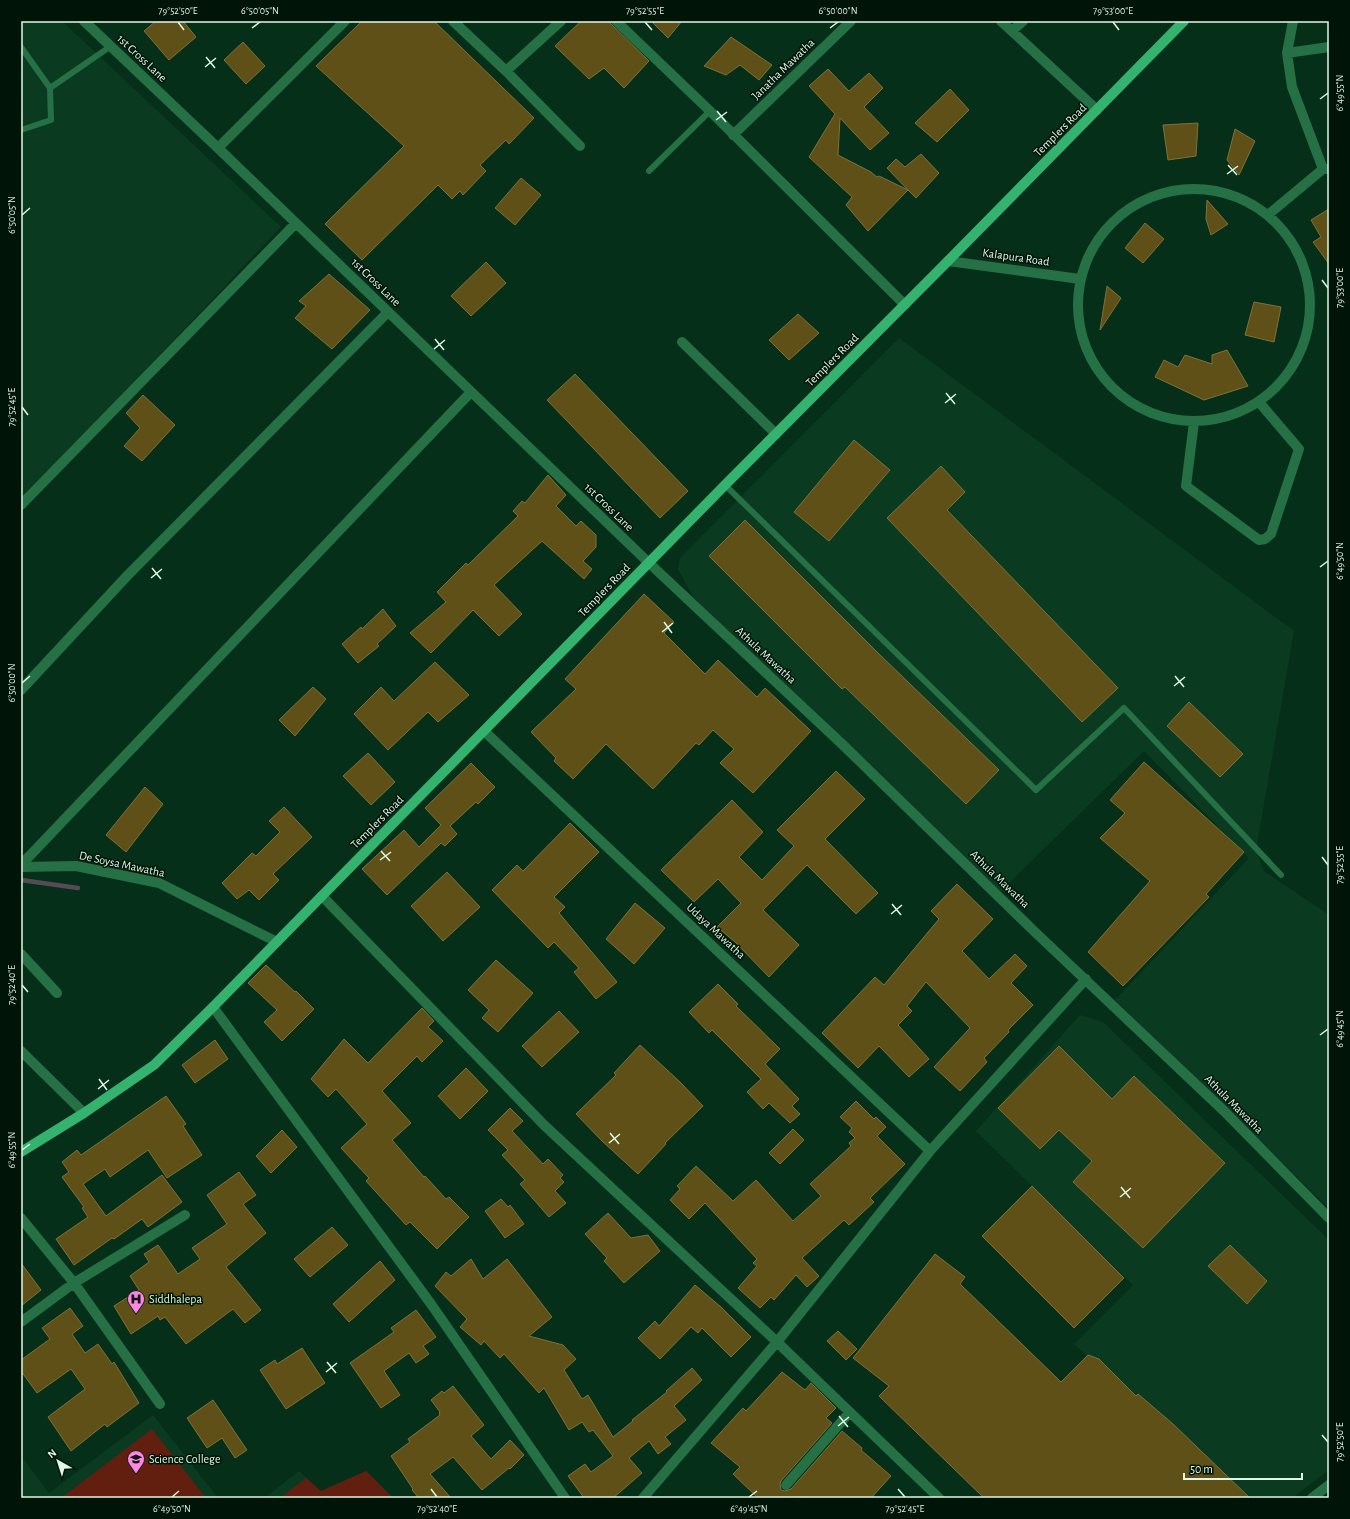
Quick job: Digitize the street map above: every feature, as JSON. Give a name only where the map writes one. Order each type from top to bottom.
[{"type":"main road","name":"Templers Road","points":[[21,1152],[84,1113],[154,1065],[1184,21]]},
{"type":"street","name":"1st Cross Lane","points":[[84,21],[649,563]]},
{"type":"street","points":[[218,148],[345,21]]},
{"type":"street","points":[[453,21],[506,71],[580,146]]},
{"type":"street","points":[[506,71],[561,21]]},
{"type":"street","points":[[616,21],[905,305]]},
{"type":"street","name":"Janatha Mawatha","points":[[733,135],[851,21]]},
{"type":"street","points":[[1001,21],[1097,110]]},
{"type":"street","points":[[1012,31],[1023,21]]},
{"type":"street","points":[[1269,214],[1326,169],[1292,87],[1287,53],[1293,21]]},
{"type":"street","points":[[1287,53],[1329,47]]},
{"type":"street","points":[[1207,189],[1240,197],[1269,214],[1290,237],[1304,264],[1311,295],[1310,326],[1300,356],[1282,382],[1259,402],[1217,420],[1194,422],[1164,418],[1136,407],[1112,389],[1094,366],[1082,338],[1077,309],[1080,279],[1093,247],[1114,221],[1141,201],[1173,190],[1207,189]]},
{"type":"street","points":[[21,505],[296,223]]},
{"type":"street","name":"Kalapura Road","points":[[948,261],[1080,279]]},
{"type":"street","points":[[21,690],[127,576],[388,312]]},
{"type":"street","points":[[682,342],[776,434]]},
{"type":"street","points":[[21,866],[471,392]]},
{"type":"street","points":[[1194,422],[1186,486],[1259,540],[1265,539],[1270,534],[1299,449],[1259,402]]},
{"type":"street","name":"Athula Mawatha","points":[[649,563],[843,745],[1036,933],[1224,1111],[1329,1218]]},
{"type":"street","name":"Udaya Mawatha","points":[[484,731],[930,1151]]},
{"type":"street","name":"De Soysa Mawatha","points":[[21,866],[76,866],[159,883],[277,942]]},
{"type":"street","points":[[322,896],[544,1125],[777,1342],[939,1498]]},
{"type":"street","points":[[21,954],[57,993]]},
{"type":"street","points":[[643,1498],[777,1342],[930,1151],[1086,979]]},
{"type":"street","points":[[212,1007],[431,1304],[565,1498]]},
{"type":"street","points":[[21,1051],[84,1113]]},
{"type":"street","points":[[21,1322],[74,1283],[185,1214]]},
{"type":"street","points":[[21,1218],[74,1283],[160,1404]]},
{"type":"street","points":[[786,1485],[850,1412]]},
{"type":"street","points":[[1312,1498],[1329,1485]]},
{"type":"lane","points":[[50,88],[111,46]]},
{"type":"lane","points":[[21,47],[50,88],[51,120],[21,130]]},
{"type":"lane","points":[[649,171],[710,112]]},
{"type":"lane","points":[[725,485],[1036,790],[1124,708],[1281,875]]},
{"type":"shaded area","points":[[21,21],[62,21],[281,227],[21,501]]},
{"type":"shaded area","points":[[899,338],[1294,631],[1256,850],[1264,871],[1329,915],[1329,1208],[1115,1000],[1249,858],[1144,751],[1000,892],[693,597],[678,569],[680,558]]},
{"type":"shaded area","points":[[1080,1015],[1103,1022],[1329,1240],[1329,1470],[1292,1498],[1030,1498],[1127,1394],[1074,1344],[1133,1285],[976,1131]]},
{"type":"shaded area","name":"Science College","points":[[153,1415],[218,1498],[21,1498],[21,1456],[49,1493]]},
{"type":"shaded area","name":"Science College","points":[[152,1429],[206,1498],[61,1498]]},
{"type":"shaded area","points":[[299,1471],[321,1491],[366,1471],[393,1498],[265,1498]]},
{"type":"shaded area","points":[[366,1471],[393,1498],[280,1498],[306,1478],[321,1491]]},
{"type":"building","points":[[156,21],[183,21],[196,37],[169,60],[144,31]]},
{"type":"building","points":[[362,21],[434,21],[534,118],[509,144],[506,140],[480,165],[486,171],[463,195],[460,191],[452,199],[438,185],[362,260],[325,224],[404,146],[316,66]]},
{"type":"building","points":[[581,21],[608,21],[649,61],[624,88],[604,68],[589,79],[555,46]]},
{"type":"building","points":[[651,21],[682,21],[668,38]]},
{"type":"building","points":[[731,37],[772,65],[759,80],[740,65],[726,75],[704,66]]},
{"type":"building","points":[[243,42],[265,66],[246,84],[224,60]]},
{"type":"building","points":[[828,69],[849,91],[869,73],[883,88],[864,107],[889,133],[870,150],[840,118],[838,155],[871,172],[877,177],[879,176],[908,190],[868,231],[846,205],[852,197],[809,157],[835,114],[809,86]]},
{"type":"building","points":[[950,89],[969,110],[937,142],[915,123]]},
{"type":"building","points":[[1198,123],[1196,156],[1168,160],[1163,125]]},
{"type":"building","points":[[1235,129],[1255,141],[1239,175],[1227,160]]},
{"type":"building","points":[[921,154],[939,173],[916,198],[887,168],[896,159],[905,167]]},
{"type":"building","points":[[521,178],[541,195],[515,225],[495,208]]},
{"type":"building","points":[[1207,200],[1228,224],[1211,235],[1206,219]]},
{"type":"building","points":[[1329,209],[1329,264],[1313,242],[1321,237],[1311,220]]},
{"type":"building","points":[[1145,223],[1164,239],[1143,263],[1125,248]]},
{"type":"building","points":[[486,262],[506,283],[471,316],[451,296]]},
{"type":"building","points":[[329,274],[370,310],[332,349],[295,318],[306,306],[299,301]]},
{"type":"building","points":[[1107,286],[1121,298],[1100,330]]},
{"type":"building","points":[[1254,302],[1281,307],[1274,342],[1245,335]]},
{"type":"building","points":[[798,314],[819,333],[789,360],[769,340]]},
{"type":"building","points":[[1227,350],[1248,386],[1204,400],[1155,377],[1164,360],[1178,367],[1185,355],[1212,364],[1212,355]]},
{"type":"building","points":[[575,374],[688,491],[660,518],[547,400]]},
{"type":"building","points":[[143,395],[175,425],[142,461],[124,446],[140,428],[126,413]]},
{"type":"building","points":[[854,440],[890,470],[829,541],[794,512]]},
{"type":"building","points":[[941,466],[965,492],[947,510],[1118,688],[1082,722],[887,518]]},
{"type":"building","points":[[548,475],[566,495],[556,506],[576,526],[581,521],[596,535],[596,547],[583,561],[592,569],[584,579],[542,541],[494,585],[522,614],[499,636],[473,610],[431,653],[410,633],[446,602],[437,592],[466,563],[468,565],[518,516],[513,511],[522,501],[525,503]]},
{"type":"building","points":[[745,520],[878,653],[999,770],[966,804],[845,687],[842,689],[709,556]]},
{"type":"building","points":[[644,594],[674,622],[664,633],[705,674],[718,660],[757,697],[765,688],[811,731],[753,793],[720,763],[734,749],[713,730],[699,745],[696,743],[653,789],[606,744],[573,779],[554,761],[556,758],[531,732],[576,689],[565,679]]},
{"type":"building","points":[[383,609],[396,626],[377,644],[379,646],[358,663],[342,644],[361,627],[362,629]]},
{"type":"building","points":[[435,662],[469,695],[438,722],[428,712],[388,750],[354,714],[381,687],[394,701]]},
{"type":"building","points":[[313,687],[326,699],[295,736],[279,720]]},
{"type":"building","points":[[1189,702],[1243,754],[1220,777],[1167,726]]},
{"type":"building","points":[[368,753],[395,782],[371,805],[343,776]]},
{"type":"building","points":[[1144,762],[1244,852],[1206,894],[1209,897],[1123,986],[1088,952],[1150,881],[1100,838],[1125,813],[1110,800]]},
{"type":"building","points":[[471,763],[495,787],[478,804],[476,802],[450,826],[457,834],[445,846],[441,843],[387,895],[362,869],[404,830],[419,847],[441,825],[425,808]]},
{"type":"building","points":[[836,771],[865,799],[825,839],[878,893],[856,914],[807,865],[763,910],[799,945],[769,977],[734,941],[717,927],[741,903],[718,879],[694,902],[661,870],[732,800],[763,832],[739,857],[762,880],[794,846],[777,830]]},
{"type":"building","points":[[145,787],[163,804],[126,852],[106,835]]},
{"type":"building","points":[[284,807],[312,837],[273,874],[279,880],[259,900],[249,890],[237,899],[222,883],[252,853],[256,856],[280,832],[269,821]]},
{"type":"building","points":[[570,823],[599,852],[554,897],[565,907],[559,913],[617,982],[596,999],[574,972],[579,968],[554,942],[548,948],[492,890],[517,865],[523,871]]},
{"type":"building","points":[[447,872],[480,907],[443,941],[411,906]]},
{"type":"building","points":[[957,884],[993,919],[962,951],[989,979],[1015,954],[1027,966],[1011,983],[1033,1005],[1008,1030],[1009,1032],[984,1058],[987,1062],[960,1091],[934,1067],[970,1028],[926,982],[907,1006],[912,1011],[898,1025],[929,1059],[909,1077],[879,1046],[858,1068],[822,1033],[875,977],[884,985],[939,919],[931,911]]},
{"type":"building","points":[[635,903],[665,928],[634,964],[606,939]]},
{"type":"building","points":[[496,960],[533,993],[498,1032],[482,1018],[489,1010],[468,990]]},
{"type":"building","points":[[266,965],[314,1009],[282,1041],[264,1022],[277,1010],[248,983]]},
{"type":"building","points":[[718,984],[738,1004],[736,1006],[780,1049],[765,1064],[799,1099],[792,1106],[800,1114],[790,1123],[769,1103],[763,1109],[747,1092],[761,1079],[712,1030],[709,1033],[689,1012]]},
{"type":"building","points":[[422,1008],[434,1021],[428,1027],[443,1041],[422,1062],[417,1056],[382,1091],[411,1123],[392,1140],[424,1177],[425,1176],[446,1199],[449,1197],[469,1217],[437,1249],[410,1222],[406,1225],[366,1181],[369,1178],[341,1148],[367,1124],[336,1089],[328,1097],[311,1079],[344,1039],[368,1063]]},
{"type":"building","points":[[559,1011],[579,1032],[542,1067],[522,1046]]},
{"type":"building","points":[[215,1040],[228,1059],[195,1083],[182,1065]]},
{"type":"building","points":[[640,1045],[680,1082],[703,1106],[665,1143],[666,1144],[638,1174],[602,1141],[576,1114],[616,1075],[614,1073]]},
{"type":"building","points":[[1059,1046],[1112,1099],[1134,1076],[1225,1163],[1143,1248],[1073,1182],[1092,1161],[1059,1130],[1040,1149],[998,1108]]},
{"type":"building","points":[[466,1068],[488,1091],[460,1119],[438,1096]]},
{"type":"building","points":[[166,1096],[186,1124],[183,1126],[202,1155],[167,1178],[148,1150],[110,1177],[105,1169],[83,1184],[106,1216],[162,1175],[182,1202],[148,1227],[142,1219],[74,1265],[56,1239],[88,1217],[82,1208],[84,1207],[62,1177],[69,1172],[62,1162],[77,1150],[81,1155]]},
{"type":"building","points":[[856,1101],[874,1119],[876,1117],[886,1127],[877,1136],[905,1164],[870,1198],[874,1202],[849,1225],[844,1220],[802,1258],[819,1276],[807,1287],[796,1275],[774,1300],[771,1297],[760,1308],[738,1288],[757,1266],[753,1263],[757,1259],[705,1203],[689,1219],[670,1200],[680,1189],[677,1186],[696,1166],[733,1201],[756,1180],[793,1221],[821,1196],[810,1184],[851,1146],[849,1143],[855,1138],[849,1132],[852,1128],[840,1117]]},
{"type":"building","points":[[510,1108],[523,1121],[512,1131],[543,1164],[548,1159],[563,1175],[560,1178],[564,1182],[555,1191],[566,1203],[549,1217],[520,1184],[525,1180],[502,1155],[508,1150],[488,1130]]},
{"type":"building","points":[[793,1129],[804,1140],[780,1164],[769,1153]]},
{"type":"building","points":[[282,1130],[297,1147],[271,1173],[256,1156]]},
{"type":"building","points":[[239,1172],[256,1195],[243,1204],[266,1233],[226,1267],[261,1310],[245,1323],[233,1309],[186,1344],[165,1317],[160,1320],[158,1316],[131,1334],[114,1306],[139,1290],[130,1276],[149,1262],[144,1254],[158,1245],[178,1274],[200,1259],[192,1248],[227,1224],[207,1195]]},
{"type":"building","points":[[1032,1186],[1124,1278],[1074,1328],[982,1236]]},
{"type":"building","points":[[501,1199],[508,1207],[510,1205],[524,1224],[505,1238],[485,1211]]},
{"type":"building","points":[[608,1213],[631,1238],[648,1235],[660,1251],[624,1283],[604,1261],[607,1258],[585,1234]]},
{"type":"building","points":[[332,1227],[348,1245],[310,1277],[294,1259]]},
{"type":"building","points":[[1230,1245],[1267,1281],[1247,1304],[1208,1266]]},
{"type":"building","points":[[935,1254],[965,1277],[960,1284],[1061,1382],[1088,1355],[1099,1359],[1136,1396],[1138,1394],[1173,1424],[1250,1498],[984,1498],[879,1396],[889,1386],[853,1358]]},
{"type":"building","points":[[471,1259],[483,1279],[507,1259],[552,1317],[529,1336],[563,1345],[576,1359],[564,1370],[582,1399],[588,1395],[613,1437],[667,1392],[666,1391],[692,1368],[702,1380],[674,1406],[686,1420],[665,1437],[671,1444],[658,1454],[649,1441],[629,1458],[642,1473],[613,1498],[584,1498],[568,1476],[585,1464],[591,1472],[613,1456],[593,1430],[589,1432],[582,1422],[569,1430],[544,1388],[539,1393],[504,1354],[500,1358],[484,1341],[481,1345],[460,1327],[467,1319],[435,1286],[446,1272],[451,1276]]},
{"type":"building","points":[[380,1261],[395,1280],[349,1322],[333,1304]]},
{"type":"building","points":[[21,1263],[41,1290],[21,1306]]},
{"type":"building","points":[[695,1285],[721,1307],[751,1337],[731,1357],[702,1328],[698,1333],[691,1327],[660,1359],[638,1338],[655,1321],[659,1326]]},
{"type":"building","points":[[70,1308],[83,1326],[72,1334],[85,1353],[98,1344],[112,1364],[114,1362],[139,1403],[107,1427],[105,1424],[71,1451],[48,1417],[85,1389],[71,1369],[37,1393],[21,1371],[21,1360],[50,1339],[42,1328]]},
{"type":"building","points":[[416,1310],[436,1337],[423,1346],[429,1354],[416,1363],[409,1353],[384,1371],[400,1395],[381,1408],[350,1363],[394,1332],[391,1328]]},
{"type":"building","points":[[838,1331],[857,1349],[846,1360],[827,1341]]},
{"type":"building","points":[[302,1348],[325,1383],[286,1409],[260,1370],[275,1360],[277,1364]]},
{"type":"building","points":[[782,1372],[805,1390],[811,1383],[836,1408],[826,1418],[832,1423],[781,1481],[781,1490],[785,1491],[791,1489],[842,1431],[891,1476],[871,1498],[758,1498],[733,1474],[740,1467],[711,1443],[743,1408],[746,1411]]},
{"type":"building","points":[[453,1386],[484,1425],[471,1436],[491,1459],[510,1440],[524,1455],[510,1469],[509,1468],[482,1490],[453,1457],[430,1474],[451,1498],[419,1498],[412,1490],[413,1489],[391,1456],[410,1442],[408,1439],[440,1415],[440,1412],[431,1400],[442,1391],[444,1393]]},
{"type":"building","points":[[213,1400],[247,1450],[235,1458],[222,1438],[207,1448],[187,1418]]},
{"type":"waterway","points":[[21,880],[78,888]]},
{"type":"place","name":"Siddhalepa","points":[[136,1314]]},
{"type":"place","name":"Science College","points":[[136,1474]]}]
